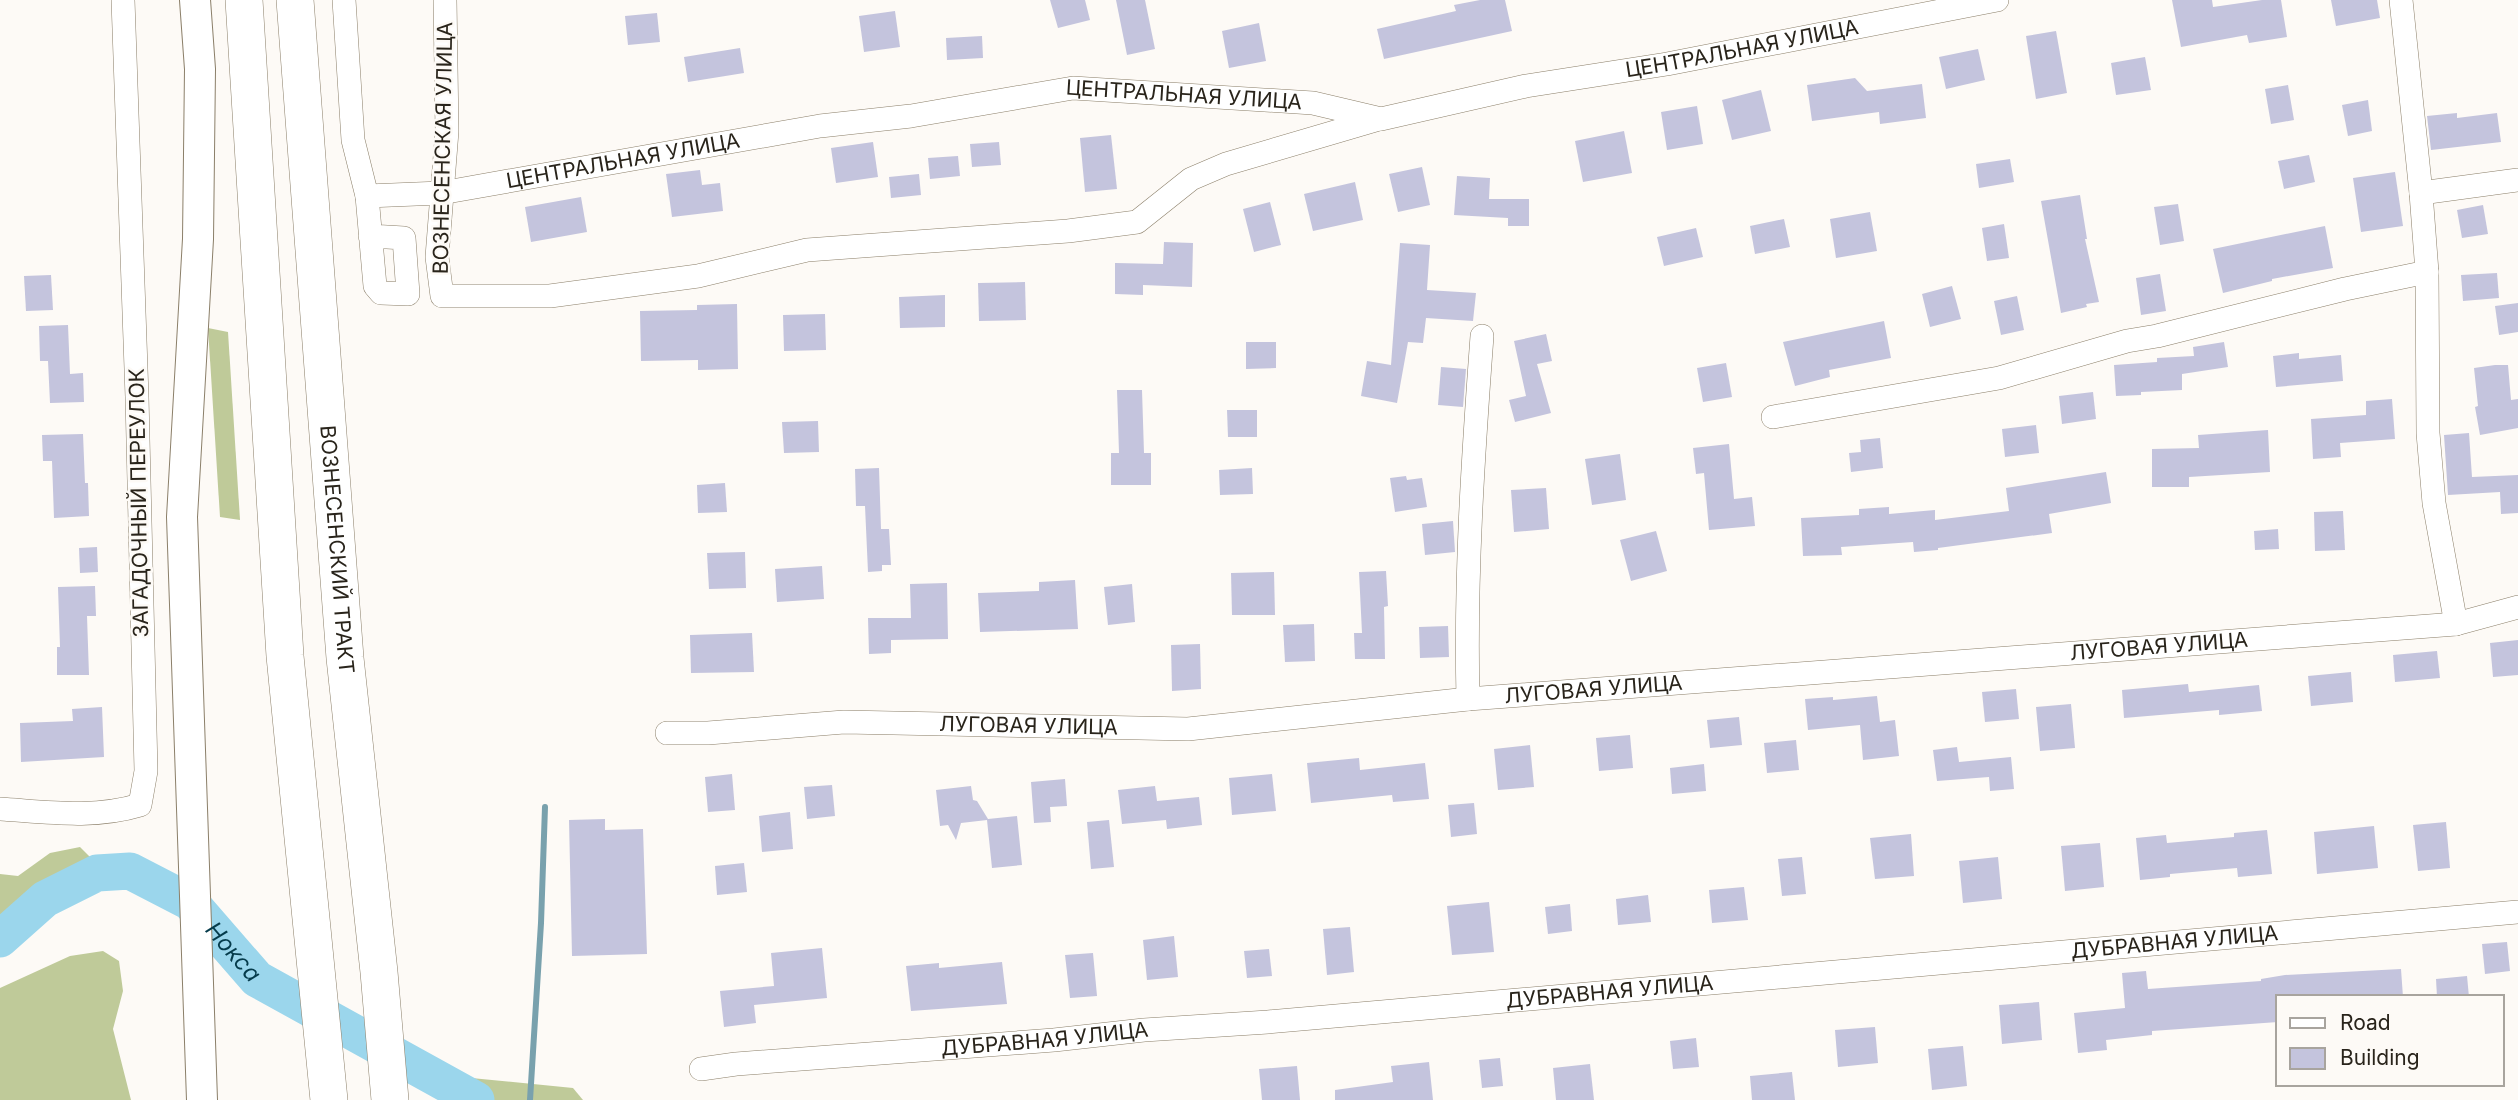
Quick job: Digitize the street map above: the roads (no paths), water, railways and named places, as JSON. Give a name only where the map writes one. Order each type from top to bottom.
[{"type":"main road","points":[[244,0],[285,656],[315,935],[329,1099]]},
{"type":"main road","name":"ВОЗНЕСЕНСКИЙ ТРАКТ","points":[[295,0],[345,657],[390,1100]]},
{"type":"street","name":"ЗАГАДОЧНЫЙ ПЕРЕУЛОК","points":[[0,809],[80,814],[117,812],[140,805],[146,771],[123,0]]},
{"type":"street","points":[[195,0],[200,69],[198,239],[181,517],[202,1100]]},
{"type":"street","points":[[344,0],[353,140],[368,196],[370,236]]},
{"type":"street","name":"ВОЗНЕСЕНСКАЯ УЛИЦА","points":[[444,0],[447,131],[437,257],[442,296],[550,296],[698,276],[807,250],[1068,231],[1137,222],[1191,179],[1226,164],[1381,118]]},
{"type":"street","name":"ЦЕНТРАЛЬНАЯ УЛИЦА","points":[[368,196],[442,193],[820,126],[911,117],[1073,88],[1313,103],[1381,118],[1526,86],[1667,64],[1997,0]]},
{"type":"street","points":[[2401,0],[2427,272],[2428,433],[2434,503],[2456,624]]},
{"type":"street","points":[[2421,193],[2518,180]]},
{"type":"street","points":[[1773,417],[1999,378],[2127,341],[2427,272]]},
{"type":"street","points":[[1468,699],[1466,627],[1471,483],[1482,336]]},
{"type":"street","name":"ЛУГОВАЯ УЛИЦА","points":[[667,733],[708,733],[844,722],[1188,729],[1468,699],[2456,624],[2518,607]]},
{"type":"street","name":"ДУБРАВНАЯ УЛИЦА","points":[[701,1069],[2518,912]]},
{"type":"waterway","points":[[530,1100],[545,807]]},
{"type":"waterway","name":"Нокса","points":[[0,939],[45,899],[97,873],[130,871],[190,902],[257,979],[476,1100]]}]
